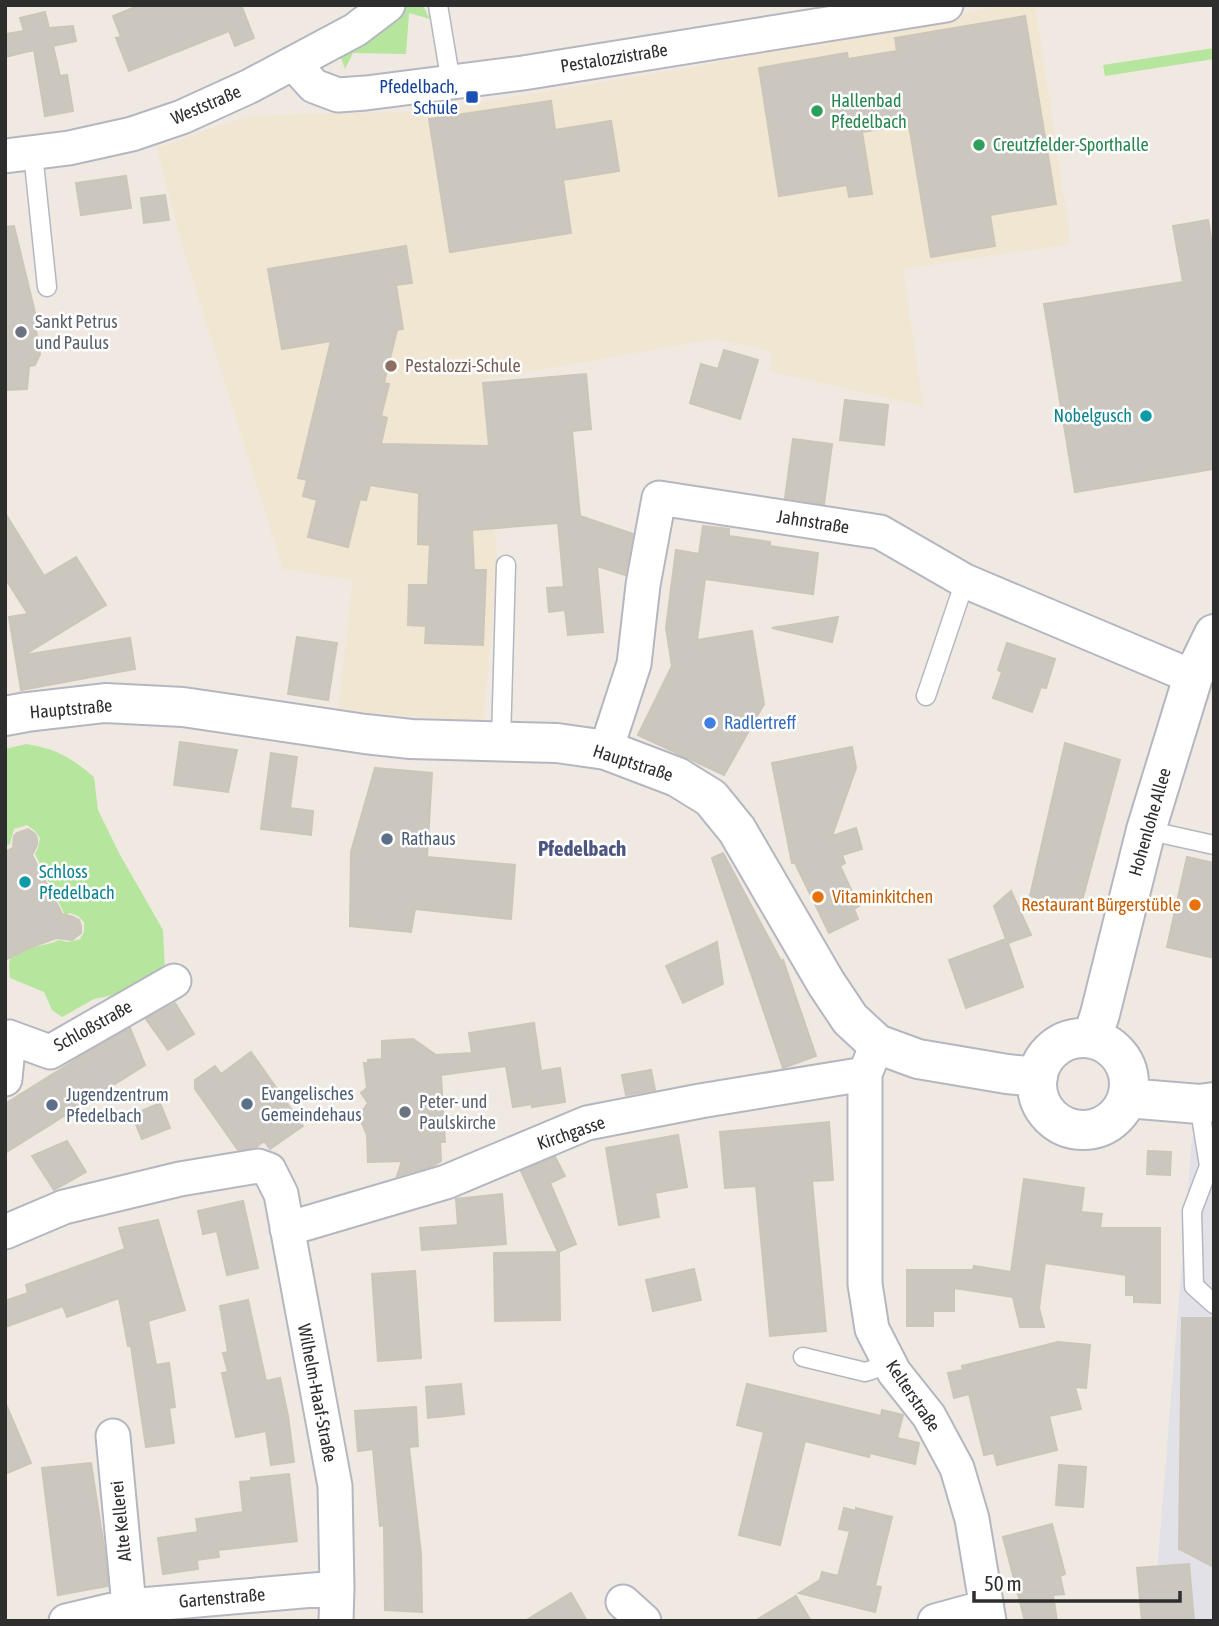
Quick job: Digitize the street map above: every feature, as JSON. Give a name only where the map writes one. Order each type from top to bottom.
[{"type":"main road","name":"Hohenlohe Allee","points":[[1096,1026],[1146,830],[1193,677],[1214,634]]},
{"type":"main road","name":"Hauptstraße","points":[[5,716],[105,703],[183,707],[365,734],[557,743],[606,750],[677,777],[711,798],[737,830],[871,1059],[918,1059],[1038,1077]]},
{"type":"main road","points":[[1096,1026],[1106,1044],[1118,1054],[1125,1066],[1129,1081],[1127,1098],[1111,1121],[1097,1128],[1081,1130],[1066,1127],[1053,1119],[1043,1107],[1038,1092],[1041,1065],[1056,1046],[1080,1038],[1096,1026]]},
{"type":"main road","points":[[1127,1098],[1206,1103]]},
{"type":"street","name":"Weststraße","points":[[19,155],[69,148],[174,120],[250,86],[355,30],[388,5]]},
{"type":"street","name":"Pestalozzistraße","points":[[293,63],[314,86],[338,95],[534,72],[946,5]]},
{"type":"street","name":"Jahnstraße","points":[[606,750],[634,664],[643,585],[659,498],[880,532],[965,581],[1193,677]]},
{"type":"street","name":"Schloßstraße","points":[[5,1079],[7,1033],[50,1052],[174,981]]},
{"type":"street","name":"Kirchgasse","points":[[287,1229],[446,1182],[587,1123],[701,1101],[871,1059]]},
{"type":"street","name":"Kelterstraße","points":[[871,1059],[865,1284],[872,1329],[894,1372],[929,1416],[957,1468],[972,1519],[987,1614]]},
{"type":"street","name":"Wilhelm-Haaf-Straße","points":[[5,1232],[64,1207],[180,1179],[258,1166],[270,1170],[281,1194],[335,1486],[336,1621]]},
{"type":"street","name":"Alte Kellerei","points":[[113,1436],[129,1606]]},
{"type":"street","name":"Gartenstraße","points":[[66,1621],[129,1606],[337,1588]]},
{"type":"street","points":[[935,1621],[987,1614]]},
{"type":"lane","points":[[439,5],[451,83]]},
{"type":"lane","points":[[19,155],[47,287]]},
{"type":"lane","points":[[501,741],[506,565]]},
{"type":"lane","points":[[926,696],[965,581]]},
{"type":"lane","points":[[1146,830],[1214,845]]},
{"type":"lane","points":[[1206,1103],[1212,1166],[1192,1211],[1194,1286],[1214,1304]]},
{"type":"lane","points":[[803,1357],[865,1372],[890,1364]]},
{"type":"shaded area","name":"Pestalozzi-Schule","points":[[1006,5],[1035,5],[1071,244],[903,269],[923,406],[769,371],[772,351],[714,339],[482,380],[498,568],[483,722],[338,710],[353,580],[283,569],[181,242],[157,148],[248,116],[429,111],[693,67]]},
{"type":"shaded area","points":[[1214,1131],[1214,1621],[1153,1621],[1192,1137]]},
{"type":"green space","points":[[408,5],[423,6],[430,19],[409,13],[406,54],[353,53],[345,69],[340,55]]},
{"type":"green space","points":[[1214,48],[1214,59],[1105,76],[1103,65]]},
{"type":"green space","points":[[26,744],[63,755],[94,777],[98,810],[163,930],[165,973],[129,992],[94,999],[62,1017],[52,1010],[44,992],[10,978],[10,958],[29,948],[59,940],[68,942],[80,939],[84,932],[84,922],[78,916],[70,913],[65,915],[35,854],[40,838],[35,831],[27,825],[14,829],[10,844],[5,846],[5,749]]},
{"type":"building","points":[[140,5],[241,5],[254,38],[235,46],[229,31],[129,71],[116,38],[121,37],[113,16]]},
{"type":"building","points":[[45,12],[49,28],[73,26],[76,41],[53,46],[60,76],[67,75],[73,111],[45,116],[34,50],[5,57],[5,34],[24,31],[20,18]]},
{"type":"building","name":"Creutzfelder-Sporthalle","points":[[1025,16],[1056,204],[990,215],[995,246],[931,257],[909,125],[862,132],[872,194],[849,197],[847,185],[779,196],[759,68],[847,53],[848,59],[897,51],[895,38]]},
{"type":"building","points":[[551,101],[555,130],[611,121],[619,171],[563,180],[571,233],[450,252],[429,119]]},
{"type":"building","points":[[126,176],[131,208],[81,215],[76,183]]},
{"type":"building","points":[[165,195],[169,220],[144,223],[141,198]]},
{"type":"building","name":"Nobelgusch","points":[[1208,220],[1214,255],[1214,469],[1075,492],[1044,304],[1183,282],[1173,226]]},
{"type":"building","name":"Sankt Petrus und Paulus","points":[[14,226],[36,317],[40,354],[35,365],[29,366],[27,389],[5,390],[5,227]]},
{"type":"building","points":[[406,246],[412,283],[396,285],[403,329],[397,330],[384,383],[389,384],[381,416],[387,418],[381,444],[489,446],[483,383],[586,374],[591,429],[572,431],[580,516],[633,534],[625,575],[597,566],[603,632],[568,635],[565,610],[549,612],[547,588],[564,587],[558,523],[472,530],[474,570],[486,570],[483,645],[425,643],[426,626],[408,625],[409,585],[428,585],[430,545],[418,544],[419,493],[370,485],[366,500],[360,499],[348,547],[308,537],[317,500],[303,496],[307,480],[298,478],[331,341],[282,349],[268,269]]},
{"type":"building","points":[[724,350],[758,360],[740,419],[690,403],[701,364],[718,369]]},
{"type":"building","points":[[845,400],[888,405],[884,445],[840,440]]},
{"type":"building","points":[[793,439],[832,444],[824,504],[785,498]]},
{"type":"building","points":[[5,513],[44,576],[76,557],[106,605],[24,655],[130,638],[135,669],[21,690],[9,617],[28,614],[5,578]]},
{"type":"building","points":[[703,526],[729,529],[729,536],[770,542],[770,546],[818,553],[813,594],[705,579],[697,640],[752,631],[764,704],[724,775],[638,735],[672,666],[666,628],[676,550],[699,554]]},
{"type":"building","points":[[838,617],[832,642],[772,628]]},
{"type":"building","points":[[297,637],[337,643],[328,700],[288,694]]},
{"type":"building","points":[[1007,643],[1055,659],[1046,688],[1041,687],[1032,712],[993,698],[1002,672],[998,670]]},
{"type":"building","points":[[180,742],[237,750],[228,792],[174,785]]},
{"type":"building","points":[[1065,743],[1120,760],[1080,908],[1030,896]]},
{"type":"building","points":[[852,747],[856,768],[832,836],[856,828],[862,849],[842,855],[845,863],[840,866],[859,906],[854,909],[858,919],[829,933],[795,863],[792,863],[772,763]]},
{"type":"building","points":[[271,753],[297,757],[290,808],[313,811],[311,835],[261,829]]},
{"type":"building","name":"Rathaus","points":[[375,768],[432,773],[427,857],[515,865],[511,919],[415,909],[411,932],[350,926],[351,852]]},
{"type":"building","name":"Schloss Pfedelbach","points":[[28,829],[37,839],[32,855],[62,914],[79,920],[81,933],[72,940],[56,938],[5,960],[5,852],[13,848],[14,836],[17,833]]},
{"type":"building","points":[[723,853],[781,961],[783,960],[816,1056],[783,1068],[712,858]]},
{"type":"building","name":"Restaurant Bürgerstüble","points":[[1187,857],[1214,863],[1214,958],[1167,947]]},
{"type":"building","points":[[1011,891],[1031,935],[1008,943],[1023,987],[966,1008],[949,960],[1006,939],[994,906]]},
{"type":"building","points":[[717,942],[723,984],[683,1003],[666,966]]},
{"type":"building","points":[[175,1003],[194,1034],[168,1050],[146,1019]]},
{"type":"building","points":[[534,1023],[541,1071],[560,1068],[565,1102],[513,1107],[506,1066],[441,1075],[445,1142],[440,1142],[441,1161],[397,1176],[402,1161],[368,1162],[367,1135],[359,1116],[368,1103],[361,1093],[367,1088],[364,1063],[382,1059],[382,1041],[413,1039],[436,1055],[472,1053],[469,1033]]},
{"type":"building","points":[[130,1028],[145,1065],[5,1153],[5,1104]]},
{"type":"building","name":"Evangelisches Gemeindehaus","points":[[251,1052],[303,1126],[270,1149],[264,1141],[256,1147],[238,1150],[195,1089],[195,1080],[215,1066],[221,1074]]},
{"type":"building","points":[[651,1070],[655,1090],[626,1095],[622,1075]]},
{"type":"building","points":[[160,1103],[170,1128],[142,1139],[132,1115]]},
{"type":"building","points":[[829,1122],[833,1180],[812,1181],[826,1331],[770,1336],[756,1186],[725,1188],[720,1132]]},
{"type":"building","points":[[678,1135],[687,1187],[655,1193],[659,1217],[619,1225],[606,1148]]},
{"type":"building","points":[[67,1141],[86,1172],[54,1190],[32,1156]]},
{"type":"building","points":[[1148,1151],[1171,1152],[1170,1175],[1147,1174]]},
{"type":"building","points":[[555,1157],[565,1176],[550,1183],[576,1244],[558,1252],[521,1171]]},
{"type":"building","points":[[1024,1179],[1084,1188],[1081,1212],[1102,1214],[1100,1228],[1160,1228],[1160,1303],[1134,1302],[1134,1295],[1126,1295],[1126,1275],[1045,1263],[1039,1308],[1044,1327],[1020,1327],[1013,1297],[954,1288],[954,1311],[933,1311],[933,1326],[907,1326],[907,1270],[973,1270],[974,1266],[1011,1272]]},
{"type":"building","points":[[502,1194],[506,1244],[422,1250],[420,1228],[458,1225],[456,1199]]},
{"type":"building","points":[[243,1201],[258,1268],[227,1275],[217,1231],[203,1234],[198,1211]]},
{"type":"building","points":[[158,1220],[185,1310],[148,1321],[156,1365],[169,1363],[175,1407],[169,1408],[174,1443],[146,1447],[131,1346],[128,1346],[119,1298],[67,1317],[63,1306],[5,1327],[5,1301],[28,1293],[26,1285],[125,1249],[119,1228]]},
{"type":"building","points":[[559,1252],[560,1320],[495,1321],[494,1253]]},
{"type":"building","points":[[694,1269],[701,1300],[653,1311],[646,1280]]},
{"type":"building","points":[[415,1271],[421,1358],[378,1361],[372,1274]]},
{"type":"building","points":[[248,1300],[266,1381],[280,1378],[294,1462],[271,1465],[266,1431],[236,1437],[222,1373],[228,1372],[223,1353],[228,1352],[220,1306]]},
{"type":"building","points":[[1182,1318],[1214,1318],[1214,1567],[1179,1549]]},
{"type":"building","points":[[1058,1342],[1090,1345],[1086,1388],[1075,1387],[1081,1409],[1049,1416],[1057,1450],[997,1465],[994,1453],[984,1455],[969,1394],[954,1398],[948,1373],[963,1370],[962,1366]]},
{"type":"building","points":[[461,1384],[464,1414],[428,1418],[426,1387]]},
{"type":"building","points":[[747,1384],[881,1416],[882,1410],[903,1415],[897,1438],[919,1443],[915,1464],[870,1453],[869,1457],[805,1441],[780,1545],[739,1535],[764,1432],[737,1425]]},
{"type":"building","points":[[5,1402],[31,1463],[5,1474]]},
{"type":"building","points":[[416,1407],[418,1446],[409,1447],[421,1554],[422,1612],[385,1610],[384,1525],[380,1526],[373,1449],[358,1451],[355,1411]]},
{"type":"building","points":[[91,1463],[108,1586],[58,1595],[42,1468]]},
{"type":"building","points":[[1059,1465],[1086,1467],[1083,1507],[1056,1505]]},
{"type":"building","points":[[289,1474],[297,1541],[218,1550],[219,1557],[197,1560],[198,1569],[163,1574],[158,1538],[198,1532],[196,1519],[243,1512],[240,1482],[251,1481],[251,1478]]},
{"type":"building","points":[[844,1508],[856,1511],[856,1508],[892,1517],[875,1586],[881,1587],[875,1612],[799,1593],[820,1580],[822,1572],[838,1576],[850,1531],[839,1529]]},
{"type":"building","points":[[1052,1524],[1065,1574],[1060,1576],[1064,1594],[1053,1595],[1057,1621],[1025,1621],[1003,1537]]},
{"type":"building","points":[[1189,1564],[1194,1621],[1142,1621],[1137,1568]]},
{"type":"building","points":[[571,1593],[587,1621],[525,1621]]},
{"type":"building","points":[[796,1596],[811,1621],[755,1621]]},
{"type":"place","name":"Pfedelbach, Schule","points":[[472,97]]},
{"type":"place","name":"Hallenbad Pfedelbach","points":[[817,111]]},
{"type":"place","name":"Creutzfelder-Sporthalle","points":[[979,145]]},
{"type":"place","name":"Sankt Petrus und Paulus","points":[[21,332]]},
{"type":"place","name":"Pestalozzi-Schule","points":[[391,366]]},
{"type":"place","name":"Nobelgusch","points":[[1146,416]]},
{"type":"place","name":"Radlertreff","points":[[710,723]]},
{"type":"place","name":"Rathaus","points":[[387,839]]},
{"type":"place","name":"Schloss Pfedelbach","points":[[25,882]]},
{"type":"place","name":"Vitaminkitchen","points":[[818,897]]},
{"type":"place","name":"Restaurant Bürgerstüble","points":[[1195,905]]},
{"type":"place","name":"Evangelisches Gemeindehaus","points":[[247,1104]]},
{"type":"place","name":"Jugendzentrum Pfedelbach","points":[[52,1105]]},
{"type":"place","name":"Peter- und Paulskirche","points":[[405,1112]]},
{"type":"district","name":"Pfedelbach","points":[[582,849]]}]
